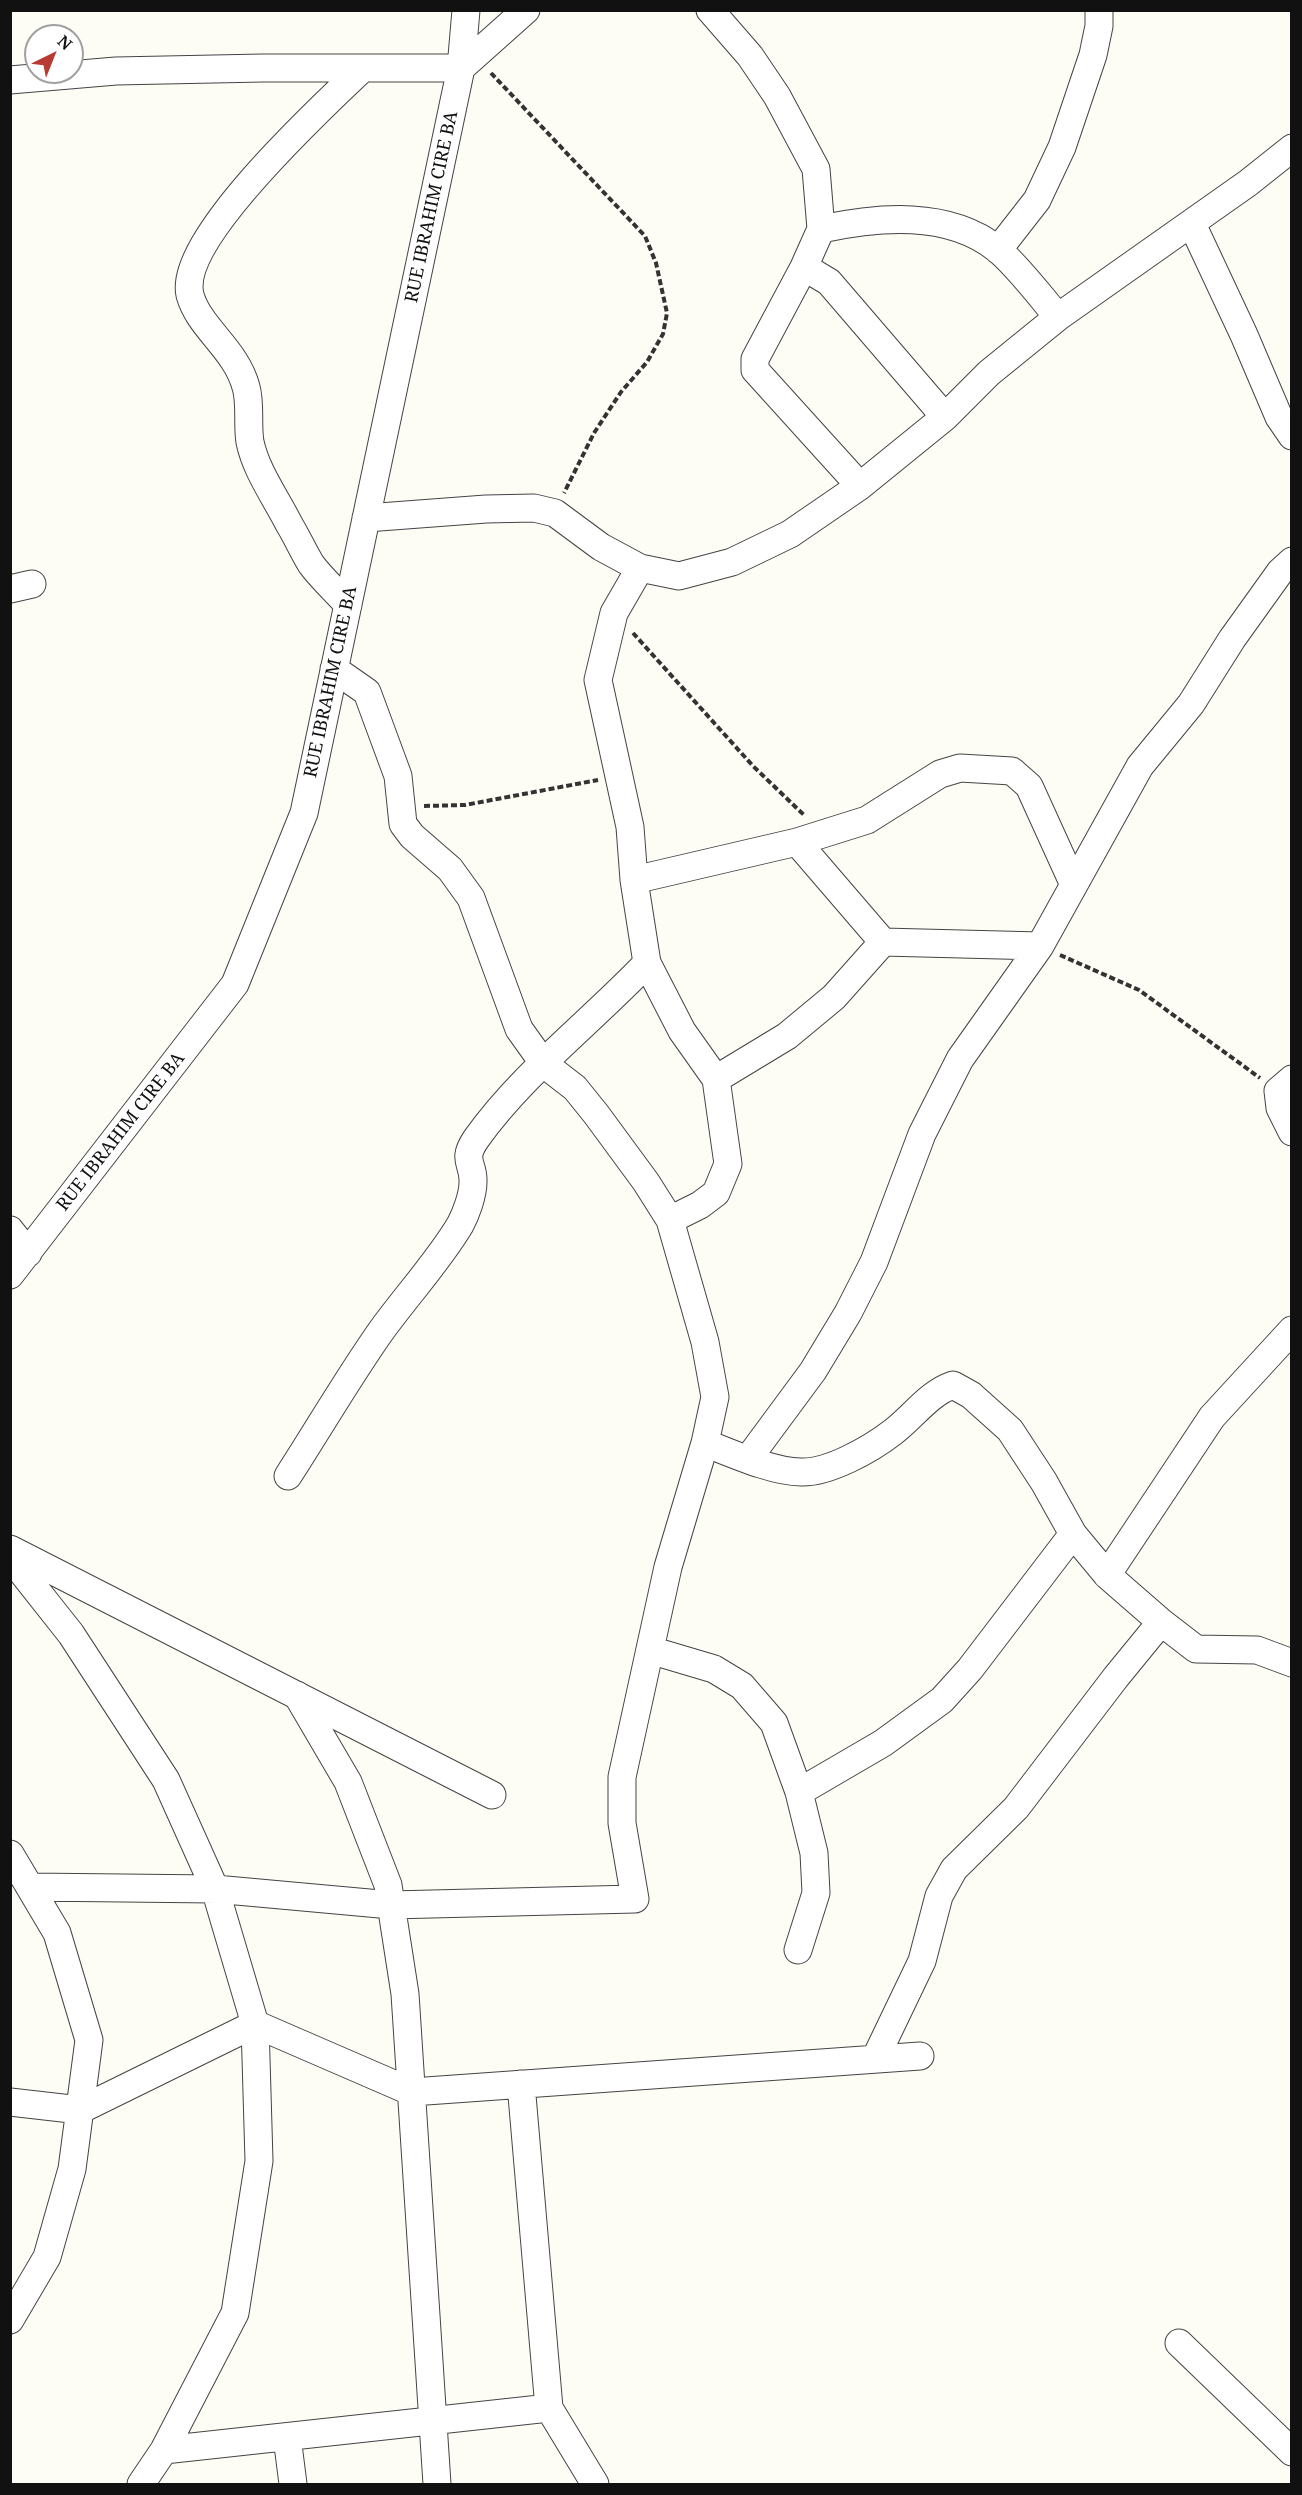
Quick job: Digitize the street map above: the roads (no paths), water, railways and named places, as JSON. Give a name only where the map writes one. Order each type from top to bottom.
[{"type":"street","name":"RUE IBRAHIM CIRE BA","points":[[10,1275],[235,984],[304,813],[366,518],[468,61],[466,10]]},
{"type":"street","points":[[10,80],[116,71],[363,68],[468,61],[526,10]]},
{"type":"street","points":[[710,10],[750,56],[777,96],[816,169],[821,229],[804,267],[755,359],[755,370],[860,486]]},
{"type":"street","points":[[998,250],[1037,200],[1062,147],[1094,55],[1099,10]]},
{"type":"street","points":[[348,605],[312,564],[264,477],[251,443],[247,389],[238,363],[201,317],[190,296],[188,280],[192,266],[207,238],[252,179],[363,68]]},
{"type":"street","points":[[366,518],[486,509],[534,508],[555,513],[601,546],[640,568],[678,576],[732,562],[790,534],[860,486],[945,417],[989,373],[1058,317],[1192,224],[1292,148]]},
{"type":"street","points":[[821,229],[851,222],[923,219],[954,226],[982,239],[998,250],[1058,317]]},
{"type":"street","points":[[1192,224],[1279,417],[1292,436]]},
{"type":"street","points":[[804,267],[829,282],[945,417]]},
{"type":"street","points":[[748,1459],[813,1371],[849,1313],[874,1262],[922,1134],[960,1059],[1040,946],[1140,766],[1191,704],[1232,639],[1280,572],[1292,561]]},
{"type":"street","points":[[640,568],[614,613],[598,680],[630,827],[634,880],[647,963],[682,1031],[716,1079],[728,1164],[723,1181],[716,1192],[670,1220]]},
{"type":"street","points":[[30,1887],[215,1889],[391,1905],[635,1899],[622,1823],[622,1777],[668,1567],[705,1443],[715,1397],[705,1341],[670,1220],[646,1182],[575,1088],[544,1064],[519,1029],[471,898],[450,869],[412,836],[403,824],[398,776],[367,692],[334,669]]},
{"type":"street","points":[[634,880],[797,842],[867,819],[940,774],[960,768],[1012,771],[1029,786],[1074,885]]},
{"type":"street","points":[[797,842],[883,942],[1040,946]]},
{"type":"street","points":[[716,1079],[787,1036],[834,997],[883,942]]},
{"type":"street","points":[[288,1476],[382,1330],[433,1266],[461,1222],[474,1180],[468,1161],[474,1142],[492,1118],[544,1064],[612,1000],[647,963]]},
{"type":"street","points":[[1285,1085],[1280,1108],[1292,1132]]},
{"type":"street","points":[[10,1230],[28,1253]]},
{"type":"street","points":[[1107,1575],[1212,1417],[1292,1330]]},
{"type":"street","points":[[705,1443],[748,1459],[801,1473],[834,1467],[892,1433],[940,1389],[953,1384],[971,1395],[1010,1430],[1044,1482],[1073,1534],[1107,1575],[1161,1622],[1196,1649],[1257,1650],[1292,1663]]},
{"type":"street","points":[[799,1792],[884,1743],[942,1700],[970,1668],[1073,1534]]},
{"type":"street","points":[[10,1549],[492,1795]]},
{"type":"street","points":[[10,1557],[71,1634],[166,1780],[215,1889],[255,2024],[259,2161],[235,2313],[165,2450],[141,2484]]},
{"type":"street","points":[[875,2059],[922,1961],[939,1896],[954,1869],[1016,1808],[1161,1622]]},
{"type":"street","points":[[650,1650],[714,1669],[742,1686],[774,1723],[799,1792],[814,1853],[816,1893],[798,1950]]},
{"type":"street","points":[[297,1695],[348,1782],[388,1885],[405,1994],[437,2484]]},
{"type":"street","points":[[10,1854],[57,1933],[89,2040],[72,2169],[47,2257],[10,2320]]},
{"type":"street","points":[[10,2102],[80,2110],[255,2024],[412,2092],[920,2056]]},
{"type":"street","points":[[521,2084],[549,2408],[595,2484]]},
{"type":"street","points":[[1179,2343],[1292,2452]]},
{"type":"street","points":[[165,2450],[549,2408]]},
{"type":"street","points":[[286,2437],[293,2484]]}]
